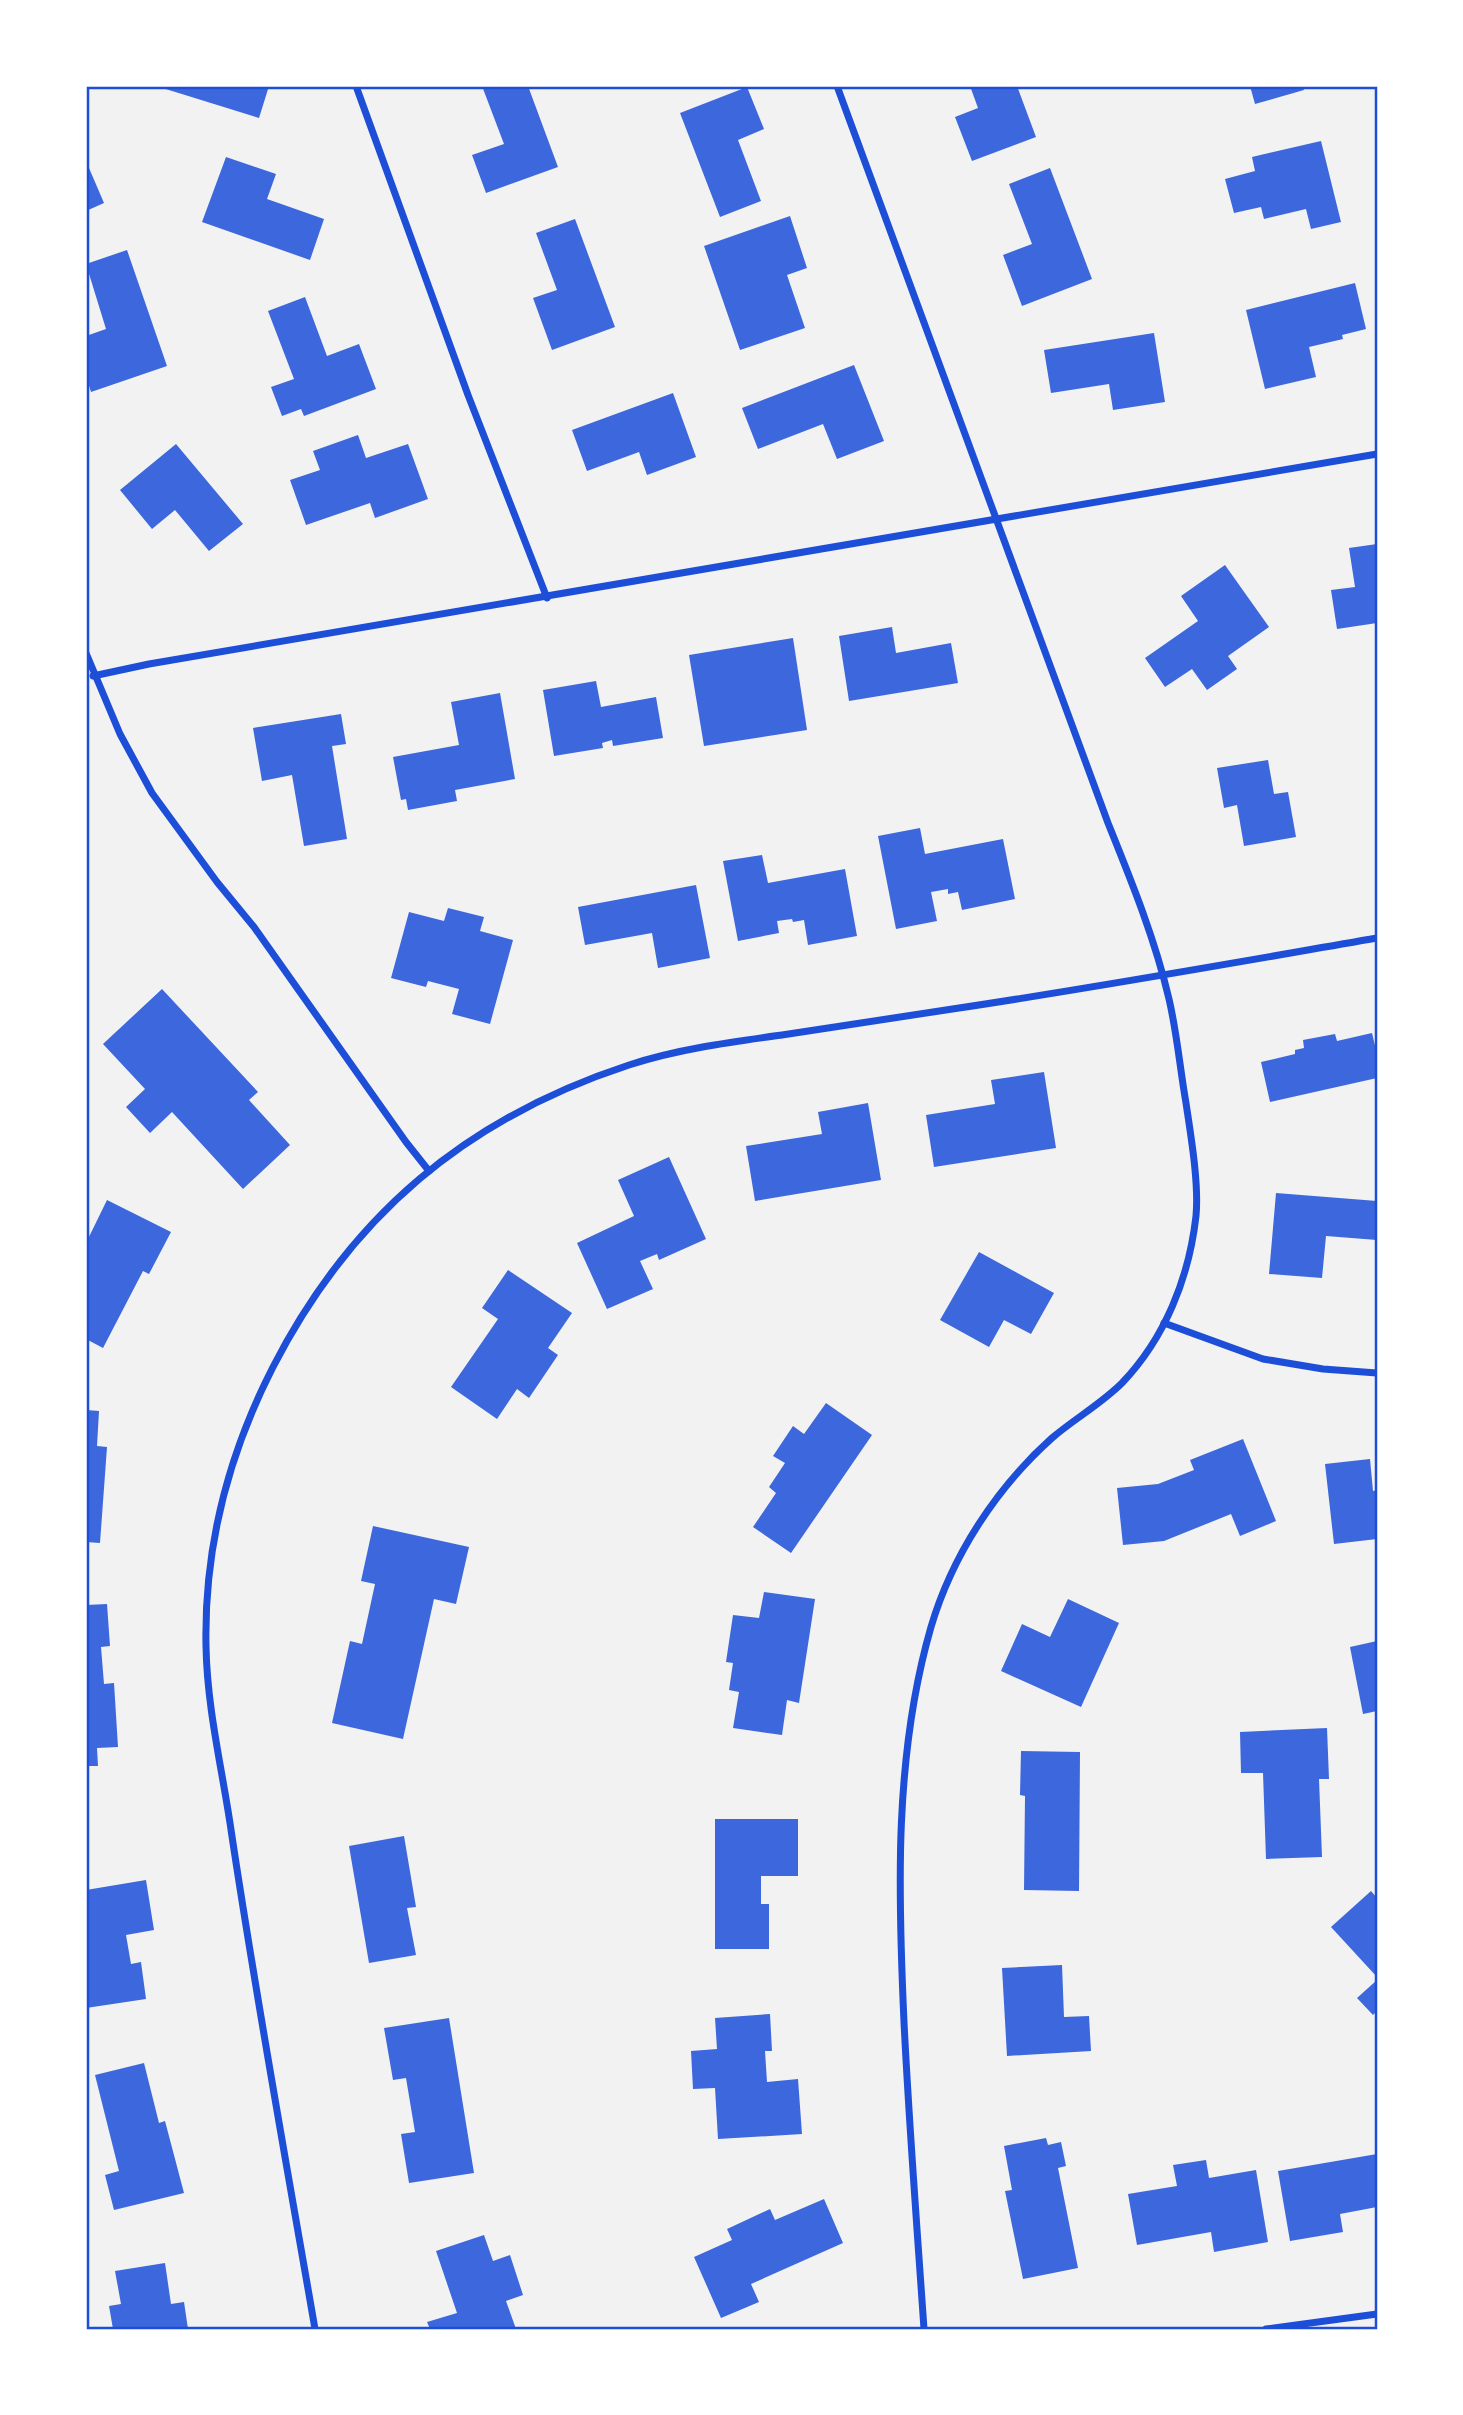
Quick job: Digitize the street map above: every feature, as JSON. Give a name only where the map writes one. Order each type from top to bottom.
[{"type":"street","points":[[356,86],[468,395],[547,598]]},
{"type":"street","points":[[837,86],[1128,872],[1163,976],[1170,1002],[1191,1140],[1196,1212],[1182,1287],[1145,1356],[1119,1386],[1052,1439],[993,1501],[943,1592],[922,1664],[905,1769],[901,1822],[901,1929],[908,2088],[924,2329]]},
{"type":"street","points":[[93,676],[149,664],[1377,454]]},
{"type":"street","points":[[86,653],[93,676],[120,734],[152,793],[216,882],[254,927],[429,1171]]},
{"type":"street","points":[[315,2329],[242,1908],[207,1686],[207,1594],[227,1482],[240,1440],[289,1336],[340,1258],[384,1209],[429,1171],[503,1119],[581,1083],[633,1064],[713,1045],[1163,976],[1377,938]]},
{"type":"street","points":[[1164,1323],[1263,1359],[1323,1369],[1377,1373]]},
{"type":"street","points":[[1266,2329],[1377,2314]]},
{"type":"building","points":[[156,86],[269,86],[259,118]]},
{"type":"building","points":[[482,86],[528,86],[558,167],[486,193],[472,155],[504,144]]},
{"type":"building","points":[[970,86],[1017,86],[1036,137],[972,161],[955,117],[978,108]]},
{"type":"building","points":[[1250,86],[1303,86],[1304,90],[1255,104]]},
{"type":"building","points":[[747,87],[764,129],[738,140],[761,201],[720,217],[680,113]]},
{"type":"building","points":[[1321,141],[1341,222],[1311,229],[1306,209],[1264,219],[1261,207],[1234,213],[1225,179],[1255,171],[1252,157]]},
{"type":"building","points":[[226,157],[276,174],[267,199],[324,219],[310,260],[202,222]]},
{"type":"building","points":[[86,161],[104,203],[86,211]]},
{"type":"building","points":[[1050,168],[1092,279],[1022,306],[1003,255],[1032,244],[1009,184]]},
{"type":"building","points":[[790,216],[807,268],[787,275],[805,328],[740,350],[704,246]]},
{"type":"building","points":[[575,219],[615,327],[552,350],[533,298],[557,290],[536,233]]},
{"type":"building","points":[[127,250],[167,366],[91,392],[86,376],[86,336],[106,329],[86,264]]},
{"type":"building","points":[[1355,283],[1366,329],[1342,335],[1343,339],[1309,347],[1316,377],[1265,389],[1246,310]]},
{"type":"building","points":[[305,297],[327,356],[359,344],[376,389],[304,416],[301,409],[282,416],[271,387],[294,379],[268,311]]},
{"type":"building","points":[[1154,333],[1165,402],[1113,410],[1109,384],[1051,393],[1044,350]]},
{"type":"building","points":[[854,365],[884,441],[837,459],[823,424],[758,449],[742,408]]},
{"type":"building","points":[[673,393],[696,457],[647,475],[639,452],[587,471],[572,430]]},
{"type":"building","points":[[358,435],[366,458],[408,444],[428,499],[375,518],[370,503],[306,525],[290,480],[320,470],[313,451]]},
{"type":"building","points":[[176,444],[243,524],[209,551],[175,510],[152,529],[120,490]]},
{"type":"building","points":[[1377,544],[1377,623],[1337,629],[1331,590],[1355,587],[1349,548]]},
{"type":"building","points":[[1225,565],[1269,627],[1228,656],[1237,669],[1207,690],[1192,669],[1165,687],[1145,658],[1198,621],[1181,596]]},
{"type":"building","points":[[892,627],[896,653],[951,643],[958,683],[849,701],[839,636]]},
{"type":"building","points":[[793,638],[807,730],[704,746],[689,655]]},
{"type":"building","points":[[596,681],[601,707],[656,697],[663,738],[613,746],[612,740],[602,743],[603,748],[554,756],[543,690]]},
{"type":"building","points":[[500,693],[515,779],[455,790],[457,801],[408,810],[406,799],[401,800],[393,757],[459,745],[451,702]]},
{"type":"building","points":[[341,714],[346,744],[332,746],[347,839],[304,846],[292,775],[262,781],[253,728]]},
{"type":"building","points":[[1268,760],[1274,794],[1288,792],[1296,837],[1244,846],[1237,805],[1224,808],[1217,768]]},
{"type":"building","points":[[920,828],[925,854],[1003,839],[1015,899],[962,910],[958,892],[948,894],[948,889],[931,892],[937,921],[896,929],[878,836]]},
{"type":"building","points":[[762,855],[768,883],[845,869],[857,936],[808,945],[804,920],[793,922],[792,919],[777,921],[779,933],[738,941],[723,861]]},
{"type":"building","points":[[696,885],[710,958],[658,968],[652,933],[585,945],[578,907]]},
{"type":"building","points":[[448,908],[484,917],[480,931],[513,940],[490,1024],[452,1014],[459,989],[428,981],[426,987],[391,978],[409,912],[444,921]]},
{"type":"building","points":[[162,989],[258,1092],[249,1100],[290,1145],[243,1189],[172,1112],[150,1133],[126,1107],[145,1089],[103,1044]]},
{"type":"building","points":[[1372,1033],[1377,1054],[1377,1078],[1270,1102],[1261,1062],[1295,1054],[1295,1050],[1304,1048],[1303,1040],[1335,1034],[1337,1041]]},
{"type":"building","points":[[1044,1072],[1056,1148],[934,1167],[926,1115],[995,1104],[991,1080]]},
{"type":"building","points":[[868,1103],[881,1180],[755,1201],[746,1146],[822,1134],[818,1112]]},
{"type":"building","points":[[669,1157],[706,1239],[659,1260],[657,1254],[640,1261],[653,1289],[607,1309],[577,1243],[634,1216],[618,1180]]},
{"type":"building","points":[[1276,1193],[1377,1201],[1377,1240],[1326,1236],[1322,1278],[1269,1274]]},
{"type":"building","points":[[107,1200],[171,1232],[149,1274],[143,1271],[103,1348],[86,1339],[86,1243]]},
{"type":"building","points":[[979,1252],[1054,1293],[1031,1334],[1004,1320],[989,1347],[940,1320]]},
{"type":"building","points":[[508,1270],[572,1313],[548,1348],[558,1355],[529,1398],[517,1389],[497,1419],[451,1387],[498,1319],[482,1308]]},
{"type":"building","points":[[826,1403],[872,1435],[791,1553],[753,1527],[776,1493],[769,1487],[785,1463],[773,1456],[793,1426],[804,1434]]},
{"type":"building","points":[[86,1410],[99,1411],[97,1446],[107,1447],[100,1543],[86,1542]]},
{"type":"building","points":[[1243,1439],[1276,1521],[1240,1536],[1231,1514],[1164,1541],[1123,1545],[1117,1488],[1158,1484],[1194,1470],[1190,1460]]},
{"type":"building","points":[[1370,1459],[1373,1491],[1377,1490],[1377,1539],[1334,1544],[1325,1464]]},
{"type":"building","points":[[373,1526],[469,1547],[456,1604],[434,1599],[403,1739],[332,1723],[350,1641],[362,1644],[375,1584],[361,1581]]},
{"type":"building","points":[[764,1592],[815,1599],[799,1703],[787,1700],[782,1735],[733,1728],[739,1692],[729,1690],[733,1663],[726,1662],[733,1615],[759,1618]]},
{"type":"building","points":[[1068,1599],[1119,1623],[1081,1707],[1001,1671],[1022,1624],[1050,1637]]},
{"type":"building","points":[[107,1604],[110,1646],[101,1647],[104,1684],[114,1683],[118,1747],[97,1748],[98,1766],[86,1766],[86,1605]]},
{"type":"building","points":[[1377,1641],[1377,1711],[1363,1714],[1350,1647]]},
{"type":"building","points":[[1327,1728],[1329,1779],[1319,1779],[1322,1857],[1266,1859],[1263,1773],[1241,1773],[1240,1732]]},
{"type":"building","points":[[1021,1751],[1080,1752],[1079,1891],[1024,1890],[1025,1796],[1020,1795]]},
{"type":"building","points":[[715,1819],[798,1819],[798,1876],[761,1876],[761,1904],[769,1904],[769,1949],[715,1949]]},
{"type":"building","points":[[404,1836],[416,1907],[407,1908],[416,1955],[369,1963],[349,1846]]},
{"type":"building","points":[[146,1880],[154,1930],[126,1935],[131,1964],[141,1962],[146,1999],[86,2008],[86,1890]]},
{"type":"building","points":[[1371,1891],[1377,1898],[1377,1977],[1331,1927]]},
{"type":"building","points":[[1062,1965],[1064,2017],[1089,2016],[1091,2051],[1007,2056],[1002,1968]]},
{"type":"building","points":[[1377,1980],[1377,2011],[1373,2015],[1357,1998]]},
{"type":"building","points":[[770,2014],[772,2051],[765,2051],[767,2082],[798,2079],[802,2134],[718,2139],[715,2088],[693,2089],[691,2051],[717,2049],[715,2018]]},
{"type":"building","points":[[449,2018],[474,2173],[409,2183],[401,2134],[415,2132],[406,2078],[393,2080],[384,2028]]},
{"type":"building","points":[[144,2063],[159,2123],[165,2121],[184,2193],[114,2210],[105,2175],[119,2171],[95,2075]]},
{"type":"building","points":[[1046,2138],[1048,2145],[1061,2142],[1066,2166],[1058,2168],[1078,2268],[1023,2279],[1005,2191],[1012,2190],[1004,2146]]},
{"type":"building","points":[[1377,2154],[1377,2207],[1340,2214],[1343,2232],[1290,2241],[1278,2171]]},
{"type":"building","points":[[1206,2160],[1209,2178],[1256,2170],[1268,2242],[1214,2252],[1211,2232],[1137,2245],[1128,2194],[1177,2186],[1173,2165]]},
{"type":"building","points":[[824,2199],[843,2243],[751,2284],[759,2302],[721,2318],[694,2257],[732,2240],[727,2229],[770,2209],[775,2220]]},
{"type":"building","points":[[484,2235],[493,2261],[510,2255],[523,2295],[506,2301],[516,2329],[430,2329],[427,2322],[457,2313],[436,2251]]},
{"type":"building","points":[[165,2263],[171,2304],[184,2302],[188,2329],[113,2329],[109,2306],[121,2304],[115,2271]]}]
